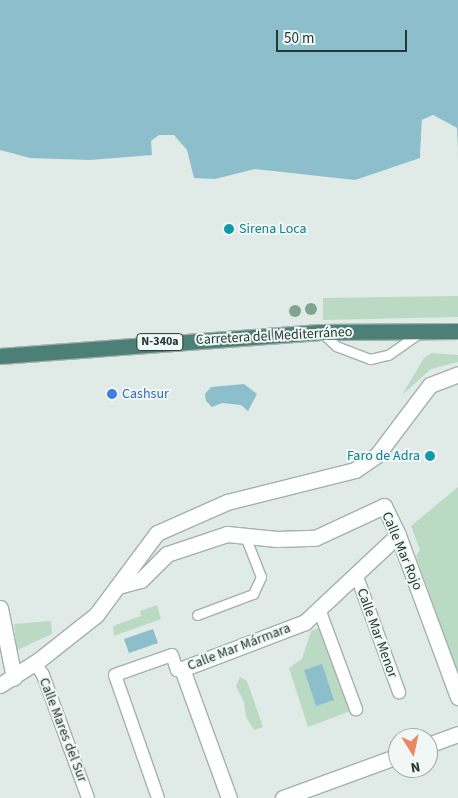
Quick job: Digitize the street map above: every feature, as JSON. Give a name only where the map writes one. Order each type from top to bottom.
[{"type":"highway","name":"Carretera del Mediterráneo","points":[[0,356],[320,332],[458,331]]},
{"type":"street","points":[[0,685],[14,678],[35,663],[96,615],[157,533],[227,502],[356,470],[378,455],[430,386],[458,374]]},
{"type":"street","name":"Calle Mar Rojo","points":[[118,586],[140,580],[167,554],[227,534],[315,538],[384,506],[398,535],[458,697]]},
{"type":"street","name":"Calle Mar Mármara","points":[[229,798],[182,669],[305,622],[398,535]]},
{"type":"street","name":"Calle Mar Menor","points":[[356,574],[399,692]]},
{"type":"street","points":[[0,608],[14,678]]},
{"type":"street","points":[[319,609],[356,709]]},
{"type":"street","points":[[158,798],[115,675],[172,655],[177,670],[182,669]]},
{"type":"street","name":"Calle Mares del Sur","points":[[35,663],[43,676],[88,798]]},
{"type":"street","points":[[438,741],[458,734]]},
{"type":"street","points":[[283,798],[388,760]]},
{"type":"lane","points":[[320,332],[336,346],[370,359],[394,352],[422,331]]},
{"type":"lane","points":[[197,616],[253,594],[261,577],[245,536]]},
{"type":"green space","points":[[458,296],[458,317],[323,320],[323,298]]},
{"type":"green space","points":[[432,353],[458,355],[458,362],[431,369],[402,395],[424,358]]},
{"type":"green space","points":[[458,487],[458,674],[416,556],[420,550],[411,526]]},
{"type":"green space","points":[[157,605],[161,619],[114,636],[113,626],[141,616],[140,611]]},
{"type":"green space","points":[[51,621],[52,634],[17,650],[14,624]]},
{"type":"green space","points":[[323,626],[353,710],[308,727],[289,668],[302,659],[311,631]]},
{"type":"green space","points":[[240,677],[247,681],[263,727],[254,730],[246,717],[244,702],[236,686]]},
{"type":"water","points":[[0,0],[458,0],[458,159],[457,128],[433,115],[422,120],[420,158],[355,180],[255,169],[215,179],[194,178],[187,150],[174,135],[159,135],[151,141],[152,155],[90,160],[30,158],[0,150]]},
{"type":"water","points":[[244,384],[257,394],[248,411],[241,405],[222,403],[212,407],[206,401],[205,394],[211,387]]},
{"type":"water","points":[[153,629],[158,643],[129,653],[124,639]]},
{"type":"water","points":[[322,664],[334,700],[316,706],[304,670]]},
{"type":"pier","points":[[433,115],[457,128],[458,159],[455,129],[433,118],[425,122],[420,158],[422,120]]},
{"type":"place","name":"Sirena Loca","points":[[229,229]]},
{"type":"place","name":"Cashsur","points":[[112,394]]},
{"type":"place","name":"Faro de Adra","points":[[430,456]]}]
